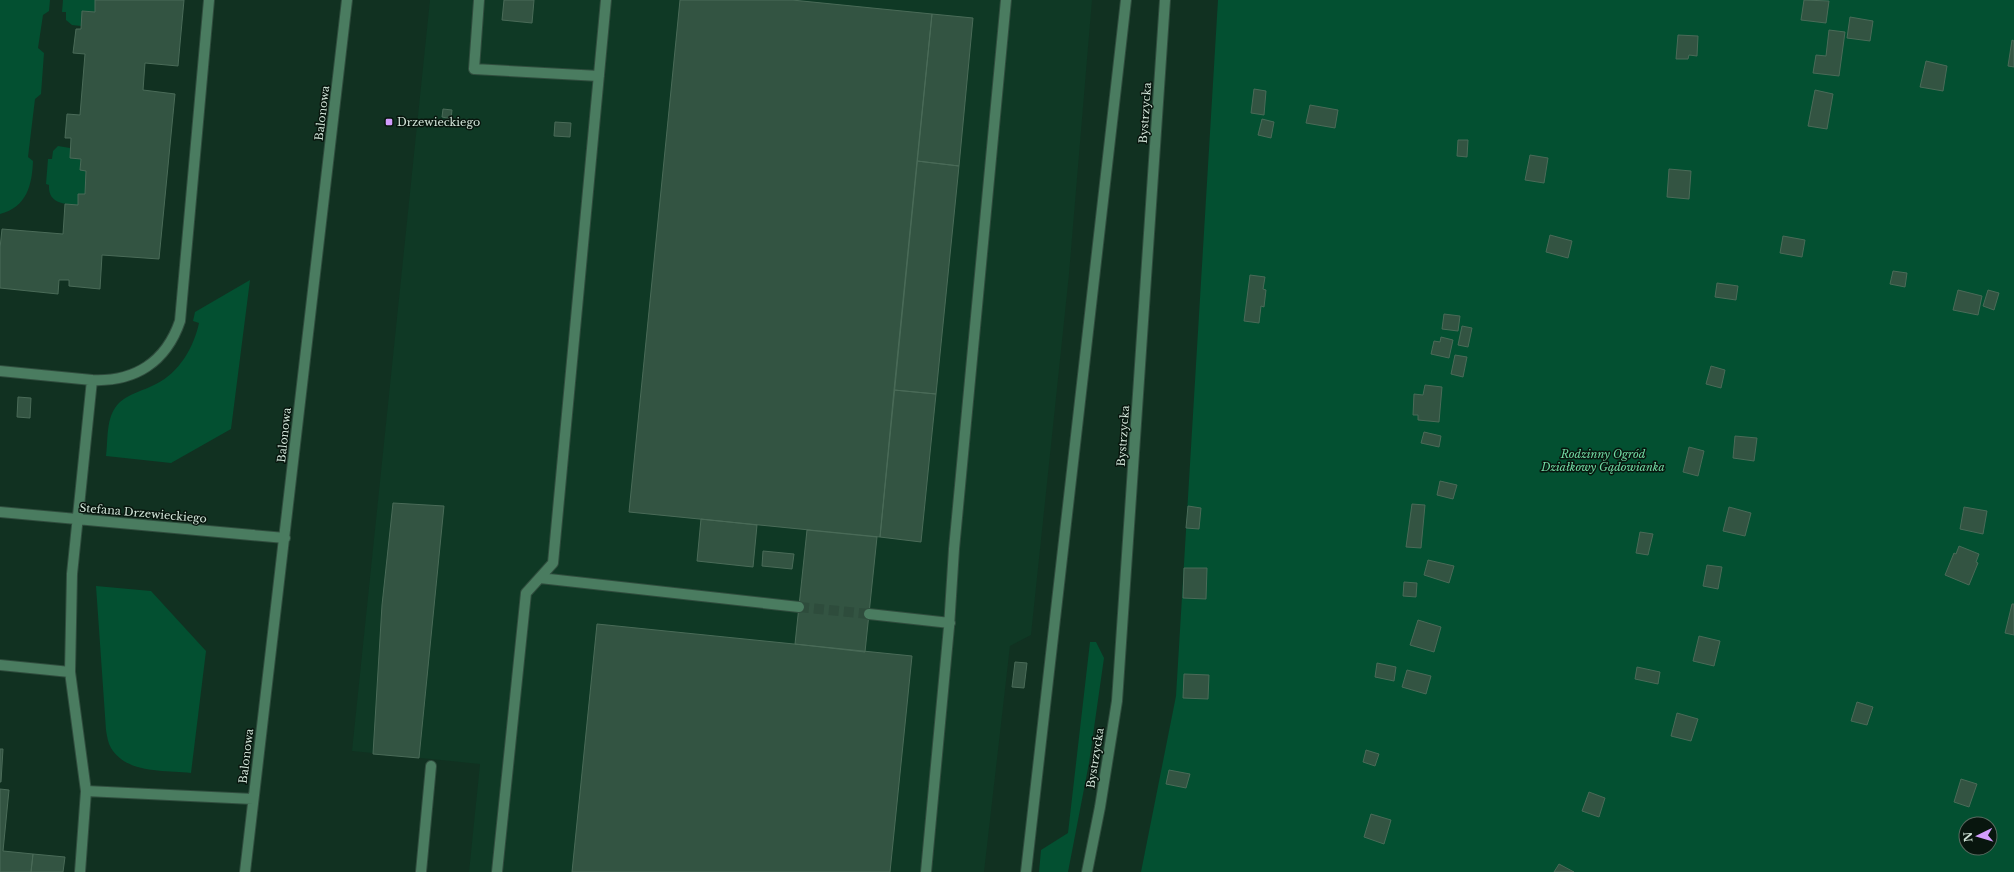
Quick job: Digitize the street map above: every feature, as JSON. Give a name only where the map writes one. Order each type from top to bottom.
[{"type":"street","points":[[0,371],[92,380],[120,379],[152,362],[165,350],[175,334],[180,321],[209,0]]},
{"type":"street","name":"Balonowa","points":[[245,872],[347,0]]},
{"type":"street","points":[[479,0],[474,69],[599,76]]},
{"type":"street","points":[[497,872],[526,593],[553,563],[606,0]]},
{"type":"street","points":[[926,872],[950,623],[954,549],[1006,0]]},
{"type":"street","points":[[1026,872],[1126,0]]},
{"type":"street","name":"Bystrzycka","points":[[1087,872],[1100,807],[1117,701],[1165,0]]},
{"type":"street","points":[[80,872],[86,791],[70,672],[72,574],[92,380]]},
{"type":"street","name":"Stefana Drzewieckiego","points":[[0,512],[284,538]]},
{"type":"street","points":[[540,578],[799,607]]},
{"type":"street","points":[[869,614],[950,623]]},
{"type":"street","points":[[0,665],[70,672]]},
{"type":"street","points":[[421,872],[431,766]]},
{"type":"street","points":[[86,791],[253,799]]},
{"type":"shaded area","points":[[430,0],[1092,0],[1069,274],[1031,635],[1010,646],[984,872],[469,872],[480,764],[352,751]]},
{"type":"green space","points":[[0,0],[50,0],[49,11],[43,15],[38,48],[44,53],[41,94],[35,99],[28,157],[33,161],[31,178],[26,194],[22,200],[9,211],[0,214]]},
{"type":"green space","points":[[63,0],[95,0],[95,12],[82,11],[81,26],[72,25],[66,20],[66,12],[62,12]]},
{"type":"green space","name":"Rodzinny Ogród Działkowy Gądowianka","points":[[1218,0],[2014,0],[2014,872],[1141,872],[1176,696]]},
{"type":"green space","points":[[58,146],[70,148],[70,158],[81,159],[80,170],[86,171],[85,194],[78,194],[78,205],[62,203],[54,199],[49,191],[49,185],[46,184],[48,159],[52,159],[53,151]]},
{"type":"green space","points":[[250,280],[231,429],[171,463],[106,456],[110,419],[115,408],[128,397],[151,387],[164,379],[178,366],[189,350],[197,332],[199,323],[193,321],[195,312]]},
{"type":"green space","points":[[96,586],[151,591],[206,651],[191,773],[158,771],[136,767],[118,756],[111,748],[106,730]]},
{"type":"green space","points":[[1090,642],[1096,642],[1104,658],[1089,763],[1068,872],[1039,872],[1041,850],[1068,833]]},
{"type":"building","points":[[95,0],[184,0],[178,66],[145,63],[143,90],[175,94],[159,259],[102,255],[100,289],[69,286],[69,280],[59,280],[58,294],[0,288],[0,248],[2,229],[63,234],[65,204],[78,205],[78,194],[85,194],[86,171],[80,170],[81,159],[70,158],[71,138],[65,138],[67,114],[80,115],[85,54],[73,53],[76,29],[81,29],[82,11],[95,12]]},
{"type":"building","points":[[504,0],[534,0],[532,23],[502,20]]},
{"type":"building","points":[[680,0],[792,0],[932,14],[880,537],[629,512]]},
{"type":"building","points":[[1804,0],[1829,1],[1826,23],[1801,20]]},
{"type":"building","points":[[932,14],[973,18],[959,166],[917,161]]},
{"type":"building","points":[[1850,17],[1873,21],[1870,41],[1847,38]]},
{"type":"building","points":[[1829,30],[1845,32],[1839,76],[1813,73],[1816,55],[1826,56]]},
{"type":"building","points":[[1678,35],[1698,36],[1697,56],[1689,55],[1688,59],[1676,59]]},
{"type":"building","points":[[2012,40],[2014,41],[2014,67],[2008,66]]},
{"type":"building","points":[[1926,61],[1947,66],[1943,91],[1920,87]]},
{"type":"building","points":[[1254,89],[1266,91],[1264,115],[1251,113]]},
{"type":"building","points":[[1815,90],[1833,94],[1827,129],[1808,126]]},
{"type":"building","points":[[1310,105],[1338,110],[1335,128],[1306,123]]},
{"type":"building","points":[[443,109],[452,110],[451,119],[442,117]]},
{"type":"building","points":[[1262,119],[1274,122],[1271,138],[1258,135]]},
{"type":"building","points":[[555,122],[571,123],[570,137],[554,136]]},
{"type":"building","points":[[1458,140],[1468,140],[1467,157],[1457,156]]},
{"type":"building","points":[[1530,155],[1548,158],[1544,183],[1525,180]]},
{"type":"building","points":[[917,161],[959,166],[936,394],[894,390]]},
{"type":"building","points":[[1669,169],[1691,171],[1689,199],[1667,197]]},
{"type":"building","points":[[1550,235],[1572,241],[1568,258],[1546,252]]},
{"type":"building","points":[[1783,236],[1805,240],[1802,257],[1780,253]]},
{"type":"building","points":[[1893,271],[1907,273],[1905,287],[1890,284]]},
{"type":"building","points":[[1250,275],[1265,277],[1263,289],[1266,290],[1264,307],[1261,306],[1259,323],[1244,321]]},
{"type":"building","points":[[1717,283],[1738,286],[1736,300],[1715,297]]},
{"type":"building","points":[[1958,290],[1982,296],[1978,315],[1953,310]]},
{"type":"building","points":[[1988,290],[1999,293],[1994,310],[1983,306]]},
{"type":"building","points":[[1444,314],[1460,316],[1458,331],[1442,329]]},
{"type":"building","points":[[1462,326],[1472,328],[1468,347],[1458,345]]},
{"type":"building","points":[[1441,337],[1453,340],[1449,358],[1431,354],[1434,341],[1440,342]]},
{"type":"building","points":[[1455,355],[1467,357],[1463,377],[1451,374]]},
{"type":"building","points":[[1711,366],[1725,370],[1721,388],[1706,384]]},
{"type":"building","points":[[1425,385],[1442,387],[1439,422],[1418,420],[1418,415],[1413,415],[1414,394],[1423,395]]},
{"type":"building","points":[[894,390],[936,394],[921,542],[880,537]]},
{"type":"building","points":[[18,397],[31,398],[30,418],[17,417]]},
{"type":"building","points":[[1424,432],[1441,436],[1439,447],[1421,443]]},
{"type":"building","points":[[1735,436],[1757,438],[1754,461],[1733,458]]},
{"type":"building","points":[[1689,447],[1704,451],[1698,476],[1683,472]]},
{"type":"building","points":[[1440,481],[1457,485],[1453,499],[1437,495]]},
{"type":"building","points":[[393,503],[444,506],[419,758],[373,754],[382,605]]},
{"type":"building","points":[[1412,504],[1425,505],[1421,548],[1406,547]]},
{"type":"building","points":[[1188,506],[1201,508],[1199,529],[1186,528]]},
{"type":"building","points":[[1729,507],[1751,513],[1745,536],[1723,531]]},
{"type":"building","points":[[1964,507],[1987,511],[1983,534],[1960,529]]},
{"type":"building","points":[[701,519],[757,525],[753,567],[697,561]]},
{"type":"building","points":[[807,530],[877,537],[865,652],[795,644]]},
{"type":"building","points":[[1640,532],[1653,534],[1648,555],[1636,553]]},
{"type":"building","points":[[1959,546],[1979,554],[1976,562],[1978,563],[1969,585],[1945,575],[1954,553],[1956,554]]},
{"type":"building","points":[[763,551],[794,554],[792,569],[762,566]]},
{"type":"building","points":[[1428,560],[1454,566],[1449,583],[1424,575]]},
{"type":"building","points":[[1707,565],[1722,567],[1718,589],[1703,586]]},
{"type":"building","points":[[1184,568],[1207,568],[1206,599],[1183,598]]},
{"type":"building","points":[[1404,582],[1417,583],[1416,597],[1403,596]]},
{"type":"building","points":[[2012,604],[2014,604],[2014,635],[2005,633]]},
{"type":"building","points":[[1418,620],[1441,627],[1434,652],[1410,645]]},
{"type":"building","points":[[597,624],[912,656],[890,872],[572,872]]},
{"type":"building","points":[[1699,636],[1720,641],[1714,666],[1693,661]]},
{"type":"building","points":[[1015,662],[1027,663],[1024,688],[1012,687]]},
{"type":"building","points":[[1377,663],[1396,667],[1394,681],[1375,677]]},
{"type":"building","points":[[1637,667],[1660,672],[1658,684],[1635,679]]},
{"type":"building","points":[[1407,670],[1431,676],[1426,694],[1402,687]]},
{"type":"building","points":[[1184,674],[1209,675],[1208,699],[1183,698]]},
{"type":"building","points":[[1857,702],[1873,707],[1867,725],[1851,721]]},
{"type":"building","points":[[1677,713],[1698,719],[1691,741],[1671,736]]},
{"type":"building","points":[[0,749],[3,749],[1,782],[0,782]]},
{"type":"building","points":[[1366,750],[1379,754],[1375,766],[1363,762]]},
{"type":"building","points":[[1169,770],[1190,774],[1186,788],[1166,784]]},
{"type":"building","points":[[1961,779],[1977,784],[1969,807],[1954,802]]},
{"type":"building","points":[[0,789],[9,790],[3,851],[33,854],[31,872],[0,872]]},
{"type":"building","points":[[1589,792],[1605,798],[1599,817],[1582,811]]},
{"type":"building","points":[[1371,814],[1391,820],[1384,844],[1364,837]]},
{"type":"building","points":[[33,854],[65,857],[63,872],[31,872]]},
{"type":"building","points":[[1559,864],[1574,872],[1554,872]]},
{"type":"tunnel","points":[[799,607],[869,614]]},
{"type":"place","name":"Drzewieckiego","points":[[389,122]]}]
